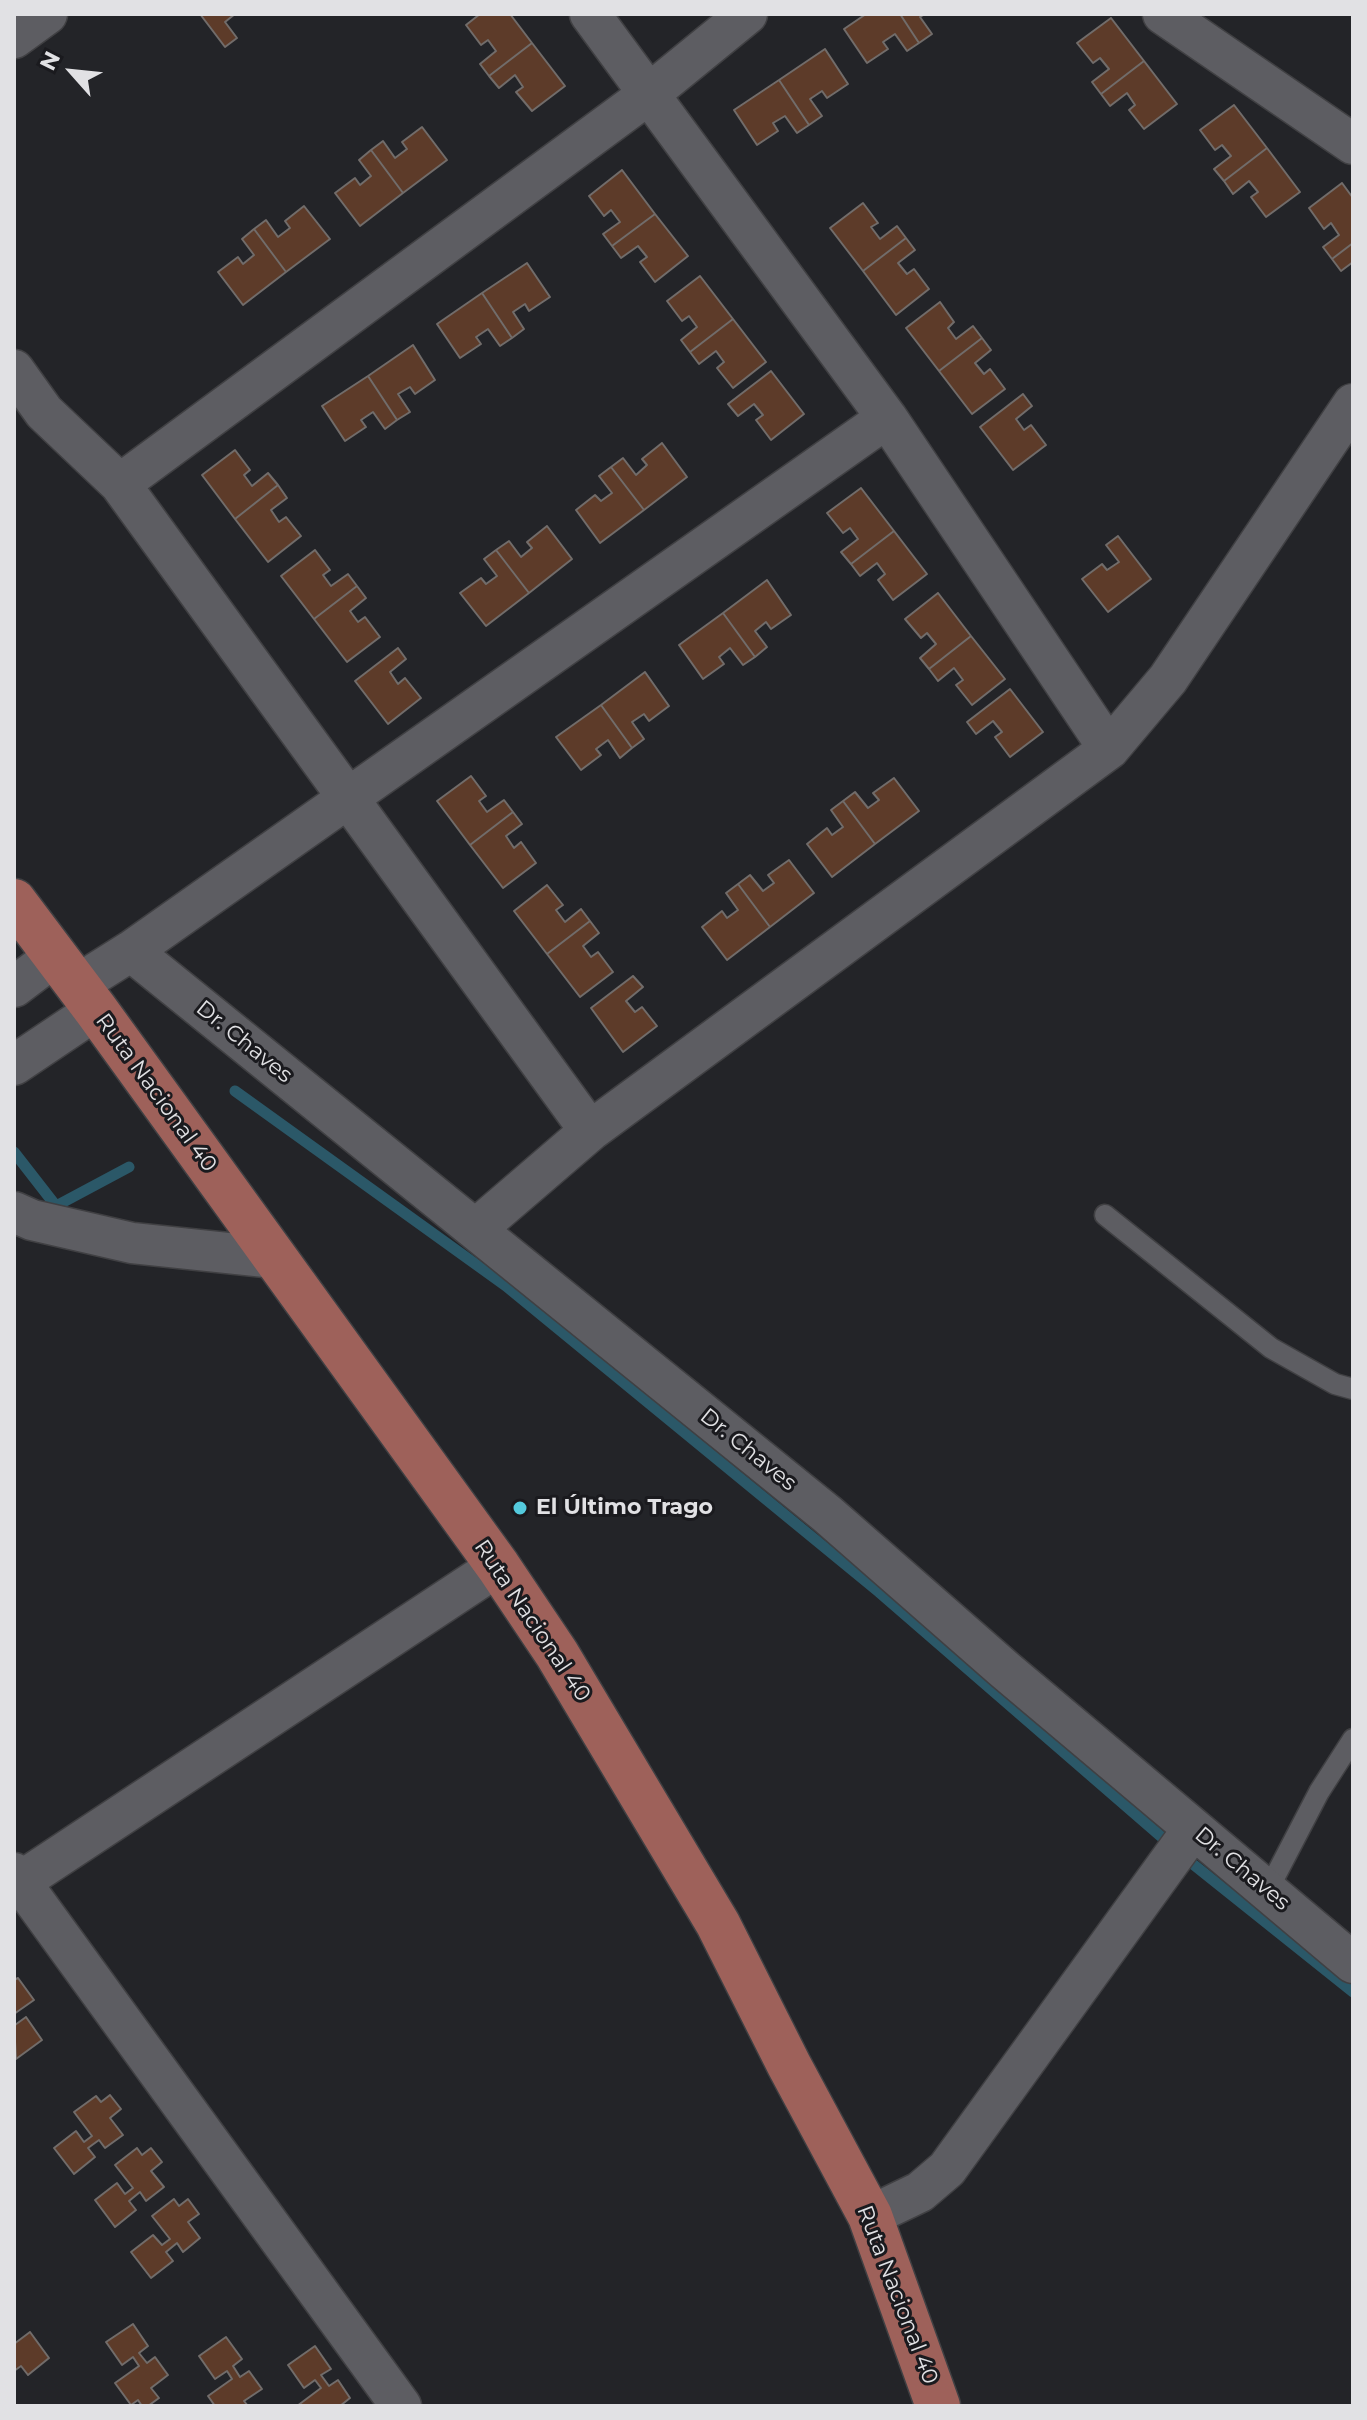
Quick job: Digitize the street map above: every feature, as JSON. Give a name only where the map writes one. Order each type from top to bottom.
[{"type":"main road","name":"Ruta Nacional 40","points":[[14,901],[498,1566],[557,1654],[718,1924],[870,2216],[938,2406]]},
{"type":"street","points":[[14,38],[47,14]]},
{"type":"street","points":[[590,14],[887,418],[1109,749]]},
{"type":"street","points":[[120,484],[649,94],[747,14]]},
{"type":"street","points":[[1163,14],[1353,144]]},
{"type":"street","points":[[14,370],[44,412],[120,484],[590,1131]]},
{"type":"street","points":[[476,1229],[590,1131],[1109,749],[1168,679],[1353,404]]},
{"type":"street","points":[[14,1065],[76,984],[131,951],[887,418]]},
{"type":"street","name":"Dr. Chaves","points":[[131,951],[827,1514],[1005,1670],[1353,1963]]},
{"type":"street","points":[[14,987],[76,984]]},
{"type":"street","points":[[14,1212],[32,1220],[132,1243],[275,1258]]},
{"type":"street","points":[[401,2406],[16,1880],[498,1566]]},
{"type":"street","points":[[870,2216],[920,2192],[947,2169],[1193,1829]]},
{"type":"lane","points":[[1105,1215],[1271,1348],[1335,1384],[1353,1389]]},
{"type":"lane","points":[[1268,1890],[1319,1792],[1353,1739]]},
{"type":"building","points":[[200,14],[235,14],[225,22],[237,38],[225,47]]},
{"type":"building","points":[[480,14],[510,14],[532,43],[489,76],[480,64],[496,51],[488,40],[481,45],[466,25]]},
{"type":"building","points":[[866,14],[900,14],[919,43],[907,51],[895,34],[883,42],[888,49],[867,63],[844,29]]},
{"type":"building","points":[[900,14],[925,14],[920,17],[932,34],[919,43]]},
{"type":"building","points":[[1111,18],[1144,61],[1101,94],[1092,82],[1109,69],[1100,58],[1093,63],[1077,43]]},
{"type":"building","points":[[532,43],[565,86],[532,111],[516,92],[523,87],[515,75],[499,88],[489,76]]},
{"type":"building","points":[[825,49],[848,84],[827,98],[822,91],[810,99],[822,116],[809,125],[779,80]]},
{"type":"building","points":[[1144,61],[1177,104],[1144,129],[1129,110],[1135,105],[1127,93],[1110,106],[1101,94]]},
{"type":"building","points":[[779,80],[809,125],[797,133],[785,116],[773,123],[778,131],[757,145],[734,110]]},
{"type":"building","points":[[1234,105],[1267,148],[1224,181],[1214,169],[1231,156],[1222,145],[1215,150],[1200,130]]},
{"type":"building","points":[[422,127],[447,160],[403,193],[371,150],[383,141],[395,158],[407,149],[402,142]]},
{"type":"building","points":[[1267,148],[1300,192],[1266,217],[1251,197],[1258,192],[1249,181],[1233,194],[1224,181]]},
{"type":"building","points":[[371,150],[403,193],[360,226],[335,193],[355,178],[360,185],[371,176],[359,160]]},
{"type":"building","points":[[622,170],[655,214],[612,246],[603,234],[620,222],[611,210],[604,216],[589,196]]},
{"type":"building","points":[[1342,183],[1353,198],[1353,243],[1332,259],[1323,247],[1339,235],[1331,223],[1324,229],[1309,208]]},
{"type":"building","points":[[863,203],[878,223],[871,227],[880,239],[897,226],[906,238],[863,271],[830,228]]},
{"type":"building","points":[[304,206],[330,239],[286,272],[254,229],[266,220],[278,237],[290,228],[285,221]]},
{"type":"building","points":[[655,214],[688,256],[655,282],[640,262],[647,257],[638,246],[621,258],[612,246]]},
{"type":"building","points":[[254,229],[286,272],[243,305],[218,272],[238,257],[243,264],[254,255],[242,239]]},
{"type":"building","points":[[906,238],[915,250],[898,263],[907,274],[914,269],[929,289],[896,315],[863,271]]},
{"type":"building","points":[[1353,243],[1353,262],[1341,271],[1332,259]]},
{"type":"building","points":[[527,263],[550,297],[529,311],[525,304],[513,312],[524,329],[512,338],[482,293]]},
{"type":"building","points":[[700,276],[733,319],[690,352],[681,340],[697,327],[689,316],[682,321],[667,301]]},
{"type":"building","points":[[482,293],[512,338],[500,346],[488,329],[476,337],[481,344],[460,358],[437,324]]},
{"type":"building","points":[[940,302],[954,322],[948,328],[956,339],[973,326],[982,338],[939,371],[906,328]]},
{"type":"building","points":[[733,319],[766,362],[733,388],[717,368],[724,362],[716,351],[699,364],[690,352]]},
{"type":"building","points":[[982,338],[991,350],[975,363],[984,374],[990,369],[1005,389],[972,414],[939,371]]},
{"type":"building","points":[[413,345],[435,380],[415,394],[410,387],[398,394],[410,412],[397,420],[368,376]]},
{"type":"building","points":[[771,371],[804,414],[771,440],[756,420],[763,415],[754,404],[738,416],[728,404]]},
{"type":"building","points":[[368,376],[397,420],[385,429],[373,412],[361,420],[366,427],[345,441],[322,406]]},
{"type":"building","points":[[1023,394],[1032,406],[1016,419],[1024,430],[1031,425],[1046,445],[1013,470],[980,427]]},
{"type":"building","points":[[662,443],[687,477],[644,510],[611,467],[623,458],[636,475],[647,465],[642,459]]},
{"type":"building","points":[[235,450],[250,470],[244,475],[252,486],[268,473],[278,485],[235,519],[202,475]]},
{"type":"building","points":[[611,467],[644,510],[600,543],[576,510],[595,495],[601,501],[612,493],[599,476]]},
{"type":"building","points":[[278,485],[287,498],[271,510],[279,522],[286,517],[301,536],[268,562],[235,519]]},
{"type":"building","points":[[861,488],[894,531],[851,564],[841,552],[858,539],[850,528],[843,533],[827,513]]},
{"type":"building","points":[[547,526],[572,559],[529,593],[496,550],[509,541],[521,557],[532,548],[527,542]]},
{"type":"building","points":[[894,531],[927,574],[893,600],[878,580],[885,574],[877,563],[860,576],[851,564]]},
{"type":"building","points":[[1118,536],[1151,579],[1108,612],[1082,579],[1102,564],[1107,570],[1119,562],[1106,545]]},
{"type":"building","points":[[315,550],[330,570],[323,575],[331,586],[348,574],[357,586],[314,619],[281,576]]},
{"type":"building","points":[[496,550],[529,593],[486,626],[460,593],[481,578],[486,584],[497,576],[484,559]]},
{"type":"building","points":[[767,580],[791,615],[771,629],[766,622],[755,631],[767,647],[755,657],[723,613]]},
{"type":"building","points":[[357,586],[366,598],[350,611],[358,622],[365,617],[380,637],[347,662],[314,619]]},
{"type":"building","points":[[938,593],[971,636],[929,669],[920,658],[936,644],[927,633],[921,638],[905,619]]},
{"type":"building","points":[[723,613],[755,657],[743,665],[730,648],[719,657],[724,664],[703,679],[679,645]]},
{"type":"building","points":[[971,636],[1005,679],[972,705],[956,685],[963,680],[954,668],[938,681],[929,669]]},
{"type":"building","points":[[398,648],[406,659],[390,672],[398,684],[405,678],[421,698],[388,724],[355,681]]},
{"type":"building","points":[[645,672],[669,706],[649,721],[644,714],[632,722],[644,739],[632,748],[601,705]]},
{"type":"building","points":[[1010,689],[1043,732],[1010,757],[995,737],[1002,732],[993,721],[976,734],[967,722]]},
{"type":"building","points":[[601,705],[632,748],[620,758],[608,740],[596,749],[601,755],[581,770],[556,737]]},
{"type":"building","points":[[471,776],[486,796],[479,801],[487,812],[504,800],[513,812],[470,845],[437,801]]},
{"type":"building","points":[[894,778],[919,811],[875,844],[843,801],[855,792],[868,808],[879,800],[873,793]]},
{"type":"building","points":[[843,801],[875,844],[832,877],[807,844],[827,828],[832,835],[843,827],[831,810]]},
{"type":"building","points":[[513,812],[522,824],[506,836],[514,848],[521,842],[536,863],[503,888],[470,845]]},
{"type":"building","points":[[789,860],[814,893],[770,927],[738,884],[750,875],[763,891],[774,883],[768,875]]},
{"type":"building","points":[[738,884],[770,927],[727,960],[702,927],[722,911],[727,918],[738,910],[726,893]]},
{"type":"building","points":[[547,885],[563,905],[556,910],[565,922],[581,909],[590,921],[547,954],[514,911]]},
{"type":"building","points":[[590,921],[599,933],[583,946],[591,957],[598,952],[613,972],[580,997],[547,954]]},
{"type":"building","points":[[633,976],[643,987],[626,1001],[635,1012],[642,1007],[657,1026],[623,1052],[591,1008]]},
{"type":"building","points":[[18,1978],[34,2000],[14,2014],[14,1980]]},
{"type":"building","points":[[26,2017],[42,2040],[16,2059],[14,2024]]},
{"type":"building","points":[[110,2095],[121,2109],[110,2118],[123,2135],[105,2148],[99,2140],[88,2148],[95,2157],[74,2174],[54,2148],[76,2131],[84,2142],[92,2136],[74,2112],[96,2096],[101,2102]]},
{"type":"building","points":[[137,2148],[142,2155],[151,2148],[162,2162],[151,2171],[164,2187],[146,2201],[140,2192],[129,2201],[136,2210],[115,2227],[95,2200],[117,2183],[125,2194],[133,2188],[115,2165]]},
{"type":"building","points":[[174,2199],[179,2206],[188,2199],[199,2214],[188,2222],[200,2238],[183,2252],[177,2243],[166,2252],[173,2261],[151,2278],[131,2252],[153,2235],[162,2245],[170,2239],[152,2216]]},
{"type":"building","points":[[133,2324],[148,2346],[139,2353],[147,2363],[155,2357],[168,2375],[151,2388],[159,2398],[148,2406],[142,2406],[138,2400],[131,2405],[115,2383],[139,2366],[133,2357],[122,2365],[106,2342]]},
{"type":"building","points":[[30,2332],[49,2358],[28,2375],[21,2366],[14,2371],[14,2344]]},
{"type":"building","points":[[226,2337],[242,2359],[233,2366],[240,2377],[249,2371],[262,2389],[244,2401],[248,2406],[215,2406],[208,2396],[232,2379],[227,2371],[215,2379],[199,2356]]},
{"type":"building","points":[[315,2346],[331,2369],[321,2375],[329,2386],[338,2380],[350,2398],[340,2406],[297,2406],[321,2388],[315,2380],[304,2388],[288,2365]]},
{"type":"waterway","points":[[235,1091],[506,1286],[879,1592],[1164,1839]]},
{"type":"waterway","points":[[14,1152],[56,1206],[129,1167]]},
{"type":"waterway","points":[[1194,1865],[1353,1992]]},
{"type":"place","name":"El Último Trago","points":[[520,1508]]}]
